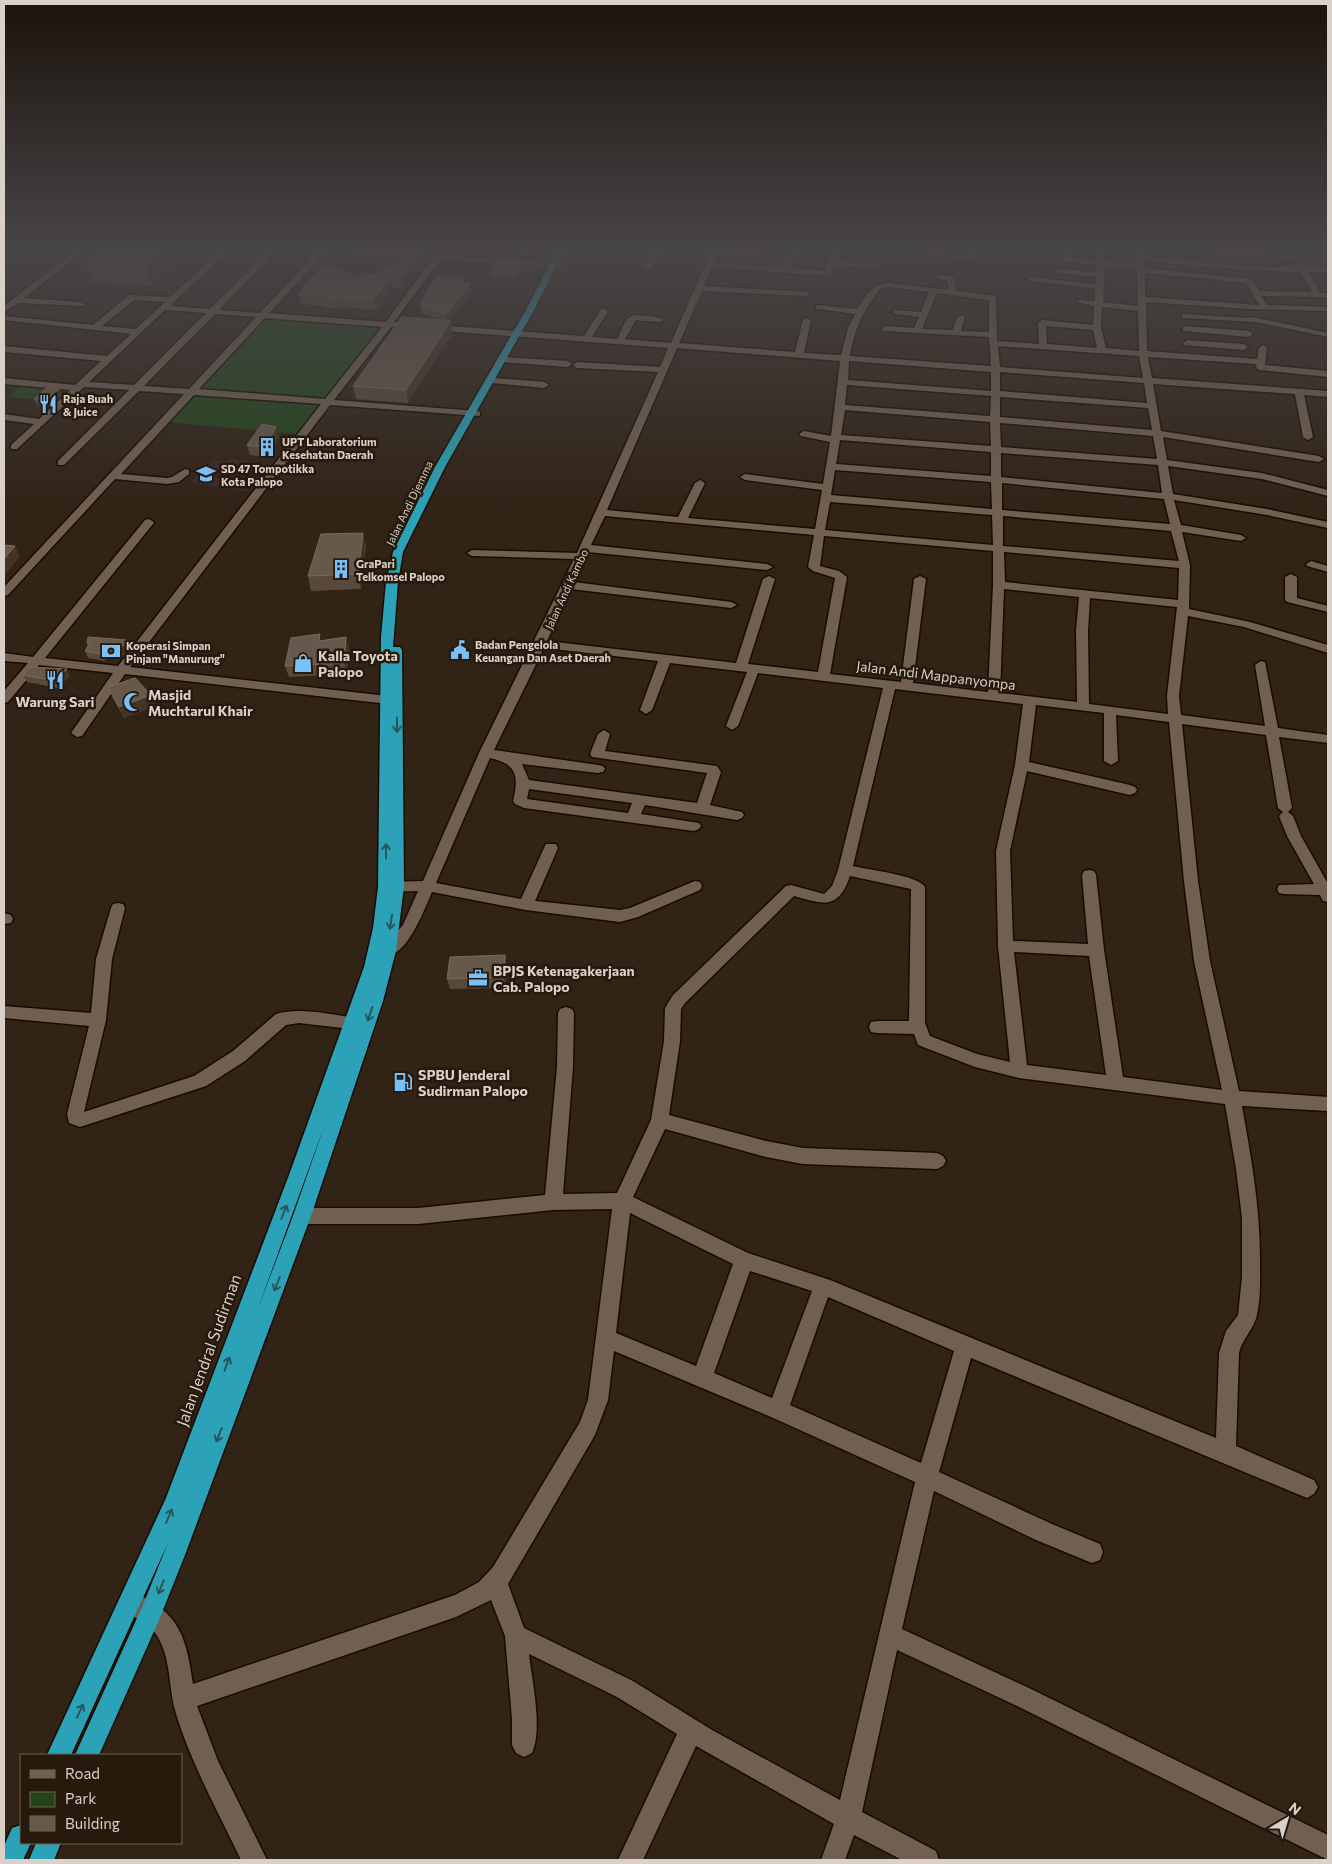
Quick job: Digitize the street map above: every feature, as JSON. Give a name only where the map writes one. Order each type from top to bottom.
[{"type":"highway","name":"Jalan Andi Djemma","points":[[382,951],[391,886],[392,700],[388,623],[392,582],[398,552],[440,466],[495,381],[519,333]]},
{"type":"highway","name":"Jalan Andi Djemma","points":[[473,414],[519,333]]},
{"type":"highway","name":"Jalan Jendral Sudirman","points":[[88,1754],[151,1612],[175,1503],[298,1175],[372,967],[382,951]]},
{"type":"highway","name":"Jalan Jendral Sudirman","points":[[59,1754],[130,1602],[164,1553],[302,1216],[375,1000],[382,951]]},
{"type":"highway","points":[[10,1860],[20,1838]]},
{"type":"highway","points":[[41,1860],[48,1844]]},
{"type":"street","points":[[14,447],[138,333]]},
{"type":"street","points":[[61,463],[190,333]]},
{"type":"street","points":[[4,593],[247,333]]},
{"type":"street","points":[[76,733],[256,493],[382,333]]},
{"type":"street","points":[[519,333],[1328,394]]},
{"type":"street","points":[[587,338],[590,333]]},
{"type":"street","points":[[620,341],[624,333]]},
{"type":"street","name":"Jalan Andi Kambo","points":[[382,951],[409,928],[486,753],[540,644],[601,513],[679,333]]},
{"type":"street","points":[[799,354],[804,333]]},
{"type":"street","points":[[823,676],[841,577],[838,574],[820,571],[814,567],[818,532],[841,407],[845,357],[850,333]]},
{"type":"street","points":[[943,333],[1043,346],[1260,362]]},
{"type":"street","points":[[993,333],[996,368],[995,449],[999,585],[994,697]]},
{"type":"street","points":[[1042,333],[1043,346]]},
{"type":"street","points":[[1098,333],[1102,350]]},
{"type":"street","points":[[1142,333],[1147,379],[1168,495],[1185,564],[1184,607],[1173,696],[1197,935],[1232,1098],[1245,1169],[1251,1218],[1251,1277],[1247,1318],[1233,1338],[1229,1353],[1226,1452]]},
{"type":"street","points":[[1186,333],[1188,356]]},
{"type":"street","points":[[1236,333],[1249,334],[1240,361]]},
{"type":"street","points":[[1187,343],[1244,347]]},
{"type":"street","points":[[1263,348],[1259,366],[1261,367],[1328,374]]},
{"type":"street","points":[[4,349],[109,359]]},
{"type":"street","points":[[506,360],[663,370]]},
{"type":"street","points":[[4,381],[191,391],[473,414]]},
{"type":"street","points":[[495,381],[544,385]]},
{"type":"street","points":[[844,382],[1152,406]]},
{"type":"street","points":[[1299,391],[1308,437]]},
{"type":"street","points":[[841,407],[1157,433],[1319,459]]},
{"type":"street","points":[[4,417],[43,422]]},
{"type":"street","points":[[804,434],[1163,462],[1262,476],[1328,493]]},
{"type":"street","points":[[830,467],[910,468],[996,480],[1168,495],[1258,508],[1328,525]]},
{"type":"street","points":[[112,476],[167,481],[175,480],[185,472]]},
{"type":"street","points":[[745,477],[826,493],[998,513],[1176,528],[1241,538]]},
{"type":"street","points":[[682,520],[700,483]]},
{"type":"street","points":[[601,513],[1185,564]]},
{"type":"street","points":[[4,699],[149,522]]},
{"type":"street","points":[[472,553],[583,552],[768,573],[741,667]]},
{"type":"street","points":[[1311,564],[1328,569]]},
{"type":"street","points":[[1292,577],[1291,600],[1328,610]]},
{"type":"street","points":[[907,686],[920,579]]},
{"type":"street","points":[[568,584],[731,605]]},
{"type":"street","points":[[999,585],[1085,593],[1184,607],[1328,648]]},
{"type":"street","points":[[1083,707],[1082,631],[1085,593]]},
{"type":"street","name":"Jalan Andi Mappanyompa","points":[[540,644],[1110,710],[1328,739]]},
{"type":"street","points":[[4,658],[392,700]]},
{"type":"street","points":[[646,710],[665,659]]},
{"type":"street","points":[[1261,665],[1286,812],[1294,836],[1327,892]]},
{"type":"street","points":[[732,726],[754,668]]},
{"type":"street","points":[[184,1699],[456,1606],[471,1600],[496,1583],[531,1527],[588,1428],[598,1400],[622,1201],[660,1120],[672,1041],[673,1008],[791,890],[824,899],[829,898],[837,889],[845,870],[890,684]]},
{"type":"street","points":[[1019,1071],[1006,946],[1003,852],[1022,765],[1030,701]]},
{"type":"street","points":[[1110,710],[1111,761]]},
{"type":"street","points":[[604,734],[597,754],[712,768],[714,772],[702,808]]},
{"type":"street","points":[[486,753],[510,758],[598,769]]},
{"type":"street","points":[[510,758],[518,768],[524,784],[519,798],[520,802],[694,826]]},
{"type":"street","points":[[1022,765],[1130,790]]},
{"type":"street","points":[[524,784],[702,808],[737,815]]},
{"type":"street","points":[[633,818],[640,799]]},
{"type":"street","points":[[526,905],[551,848]]},
{"type":"street","points":[[845,870],[913,884],[918,887],[916,940],[918,1028],[922,1038],[930,1044],[976,1060],[1019,1071],[1232,1098],[1328,1104]]},
{"type":"street","points":[[1089,875],[1096,950],[1116,1084]]},
{"type":"street","points":[[391,886],[426,886],[526,905],[620,916],[633,913],[695,886]]},
{"type":"street","points":[[1284,889],[1327,892]]},
{"type":"street","points":[[118,908],[104,959],[98,1020],[75,1114],[77,1119],[121,1108],[200,1081],[239,1056],[282,1019],[299,1017],[351,1023]]},
{"type":"street","points":[[1006,946],[1096,950]]},
{"type":"street","points":[[4,1012],[98,1020]]},
{"type":"street","points":[[553,1202],[565,1066],[566,1014]]},
{"type":"street","points":[[877,1027],[918,1028]]},
{"type":"street","points":[[660,1120],[766,1149],[803,1156],[937,1161]]},
{"type":"street","points":[[302,1216],[418,1216],[553,1202],[622,1201],[744,1260],[823,1286],[1307,1487]]},
{"type":"street","points":[[702,1378],[744,1260]]},
{"type":"street","points":[[778,1410],[823,1286]]},
{"type":"street","points":[[606,1338],[778,1410],[1044,1532],[1092,1552]]},
{"type":"street","points":[[833,1860],[848,1818],[927,1477],[965,1346]]},
{"type":"street","points":[[496,1583],[516,1636],[524,1719],[524,1745]]},
{"type":"street","points":[[130,1602],[151,1612],[167,1630],[179,1663],[184,1699],[198,1743],[254,1860]]},
{"type":"street","points":[[889,1635],[1023,1697],[1328,1848]]},
{"type":"street","points":[[516,1636],[625,1689],[691,1730],[927,1860]]},
{"type":"street","points":[[630,1860],[691,1730]]},
{"type":"shaded area","name":"SD 47 Tompotikka Kota Palopo","points":[[230,459],[269,464],[262,470],[221,467],[210,477],[252,484],[245,492],[190,482],[212,460],[225,462]]},
{"type":"green space","points":[[250,333],[376,333],[325,400],[198,389]]},
{"type":"green space","points":[[20,385],[54,388],[38,400],[8,397]]},
{"type":"green space","points":[[193,394],[318,405],[296,434],[166,422]]},
{"type":"building","points":[[391,333],[443,333],[406,390],[353,386]]},
{"type":"building","points":[[47,387],[59,389],[46,400],[34,399]]},
{"type":"building","points":[[262,424],[276,427],[269,440],[260,447],[247,445]]},
{"type":"building","points":[[363,533],[358,574],[308,576],[321,534]]},
{"type":"building","points":[[4,545],[15,546],[4,559]]},
{"type":"building","points":[[320,634],[319,641],[346,637],[344,663],[285,666],[291,638]]},
{"type":"building","points":[[88,637],[127,640],[119,650],[106,648],[102,654],[85,651],[89,644],[87,643]]},
{"type":"building","points":[[31,667],[67,669],[55,681],[23,675]]},
{"type":"building","points":[[135,678],[151,695],[119,707],[108,687]]},
{"type":"building","points":[[505,955],[504,977],[447,979],[450,957]]},
{"type":"place","name":"Raja Buah & Juice","points":[[48,404]]},
{"type":"place","name":"UPT Laboratorium Kesehatan Daerah","points":[[267,447]]},
{"type":"place","name":"SD 47 Tompotikka Kota Palopo","points":[[206,474]]},
{"type":"place","name":"GraPari Telkomsel Palopo","points":[[341,569]]},
{"type":"place","name":"Badan Pengelola Keuangan Dan Aset Daerah","points":[[460,650]]},
{"type":"place","name":"Koperasi Simpan Pinjam \"Manurung\"","points":[[111,651]]},
{"type":"place","name":"Kalla Toyota Palopo","points":[[303,663]]},
{"type":"place","name":"Warung Sari","points":[[55,680]]},
{"type":"place","name":"Masjid Muchtarul Khair","points":[[133,702]]},
{"type":"place","name":"BPJS Ketenagakerjaan Cab. Palopo","points":[[478,978]]},
{"type":"place","name":"SPBU Jenderal Sudirman Palopo","points":[[403,1082]]}]
